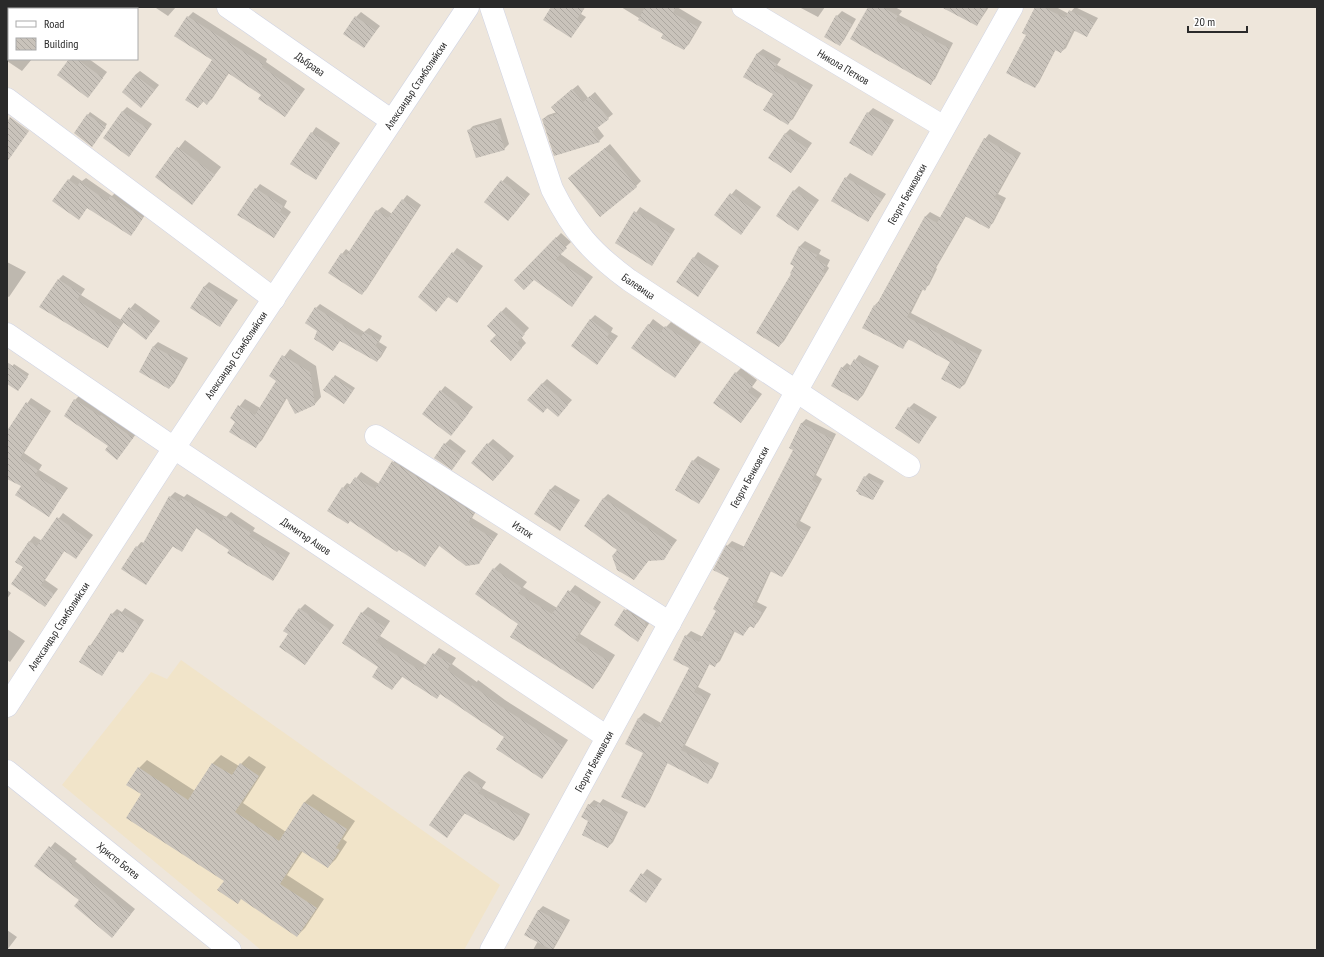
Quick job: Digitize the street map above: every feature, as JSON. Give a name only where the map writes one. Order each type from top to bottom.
[{"type":"street","name":"Дъбрава","points":[[228,7],[392,121]]},
{"type":"street","name":"Александър Стамболийски","points":[[7,706],[174,448],[468,7]]},
{"type":"street","name":"Балевица","points":[[491,7],[552,190],[566,217],[582,240],[604,262],[629,280],[909,466]]},
{"type":"street","name":"Никола Петков","points":[[743,7],[944,127]]},
{"type":"street","name":"Георги Бенковски","points":[[490,950],[796,392],[1012,7]]},
{"type":"street","points":[[7,99],[274,298]]},
{"type":"street","name":"Димитър Ашов","points":[[7,334],[174,448],[607,737]]},
{"type":"street","name":"Изток","points":[[376,436],[670,623]]},
{"type":"street","name":"Христо Ботев","points":[[7,771],[230,950]]},
{"type":"shaded area","points":[[181,660],[500,885],[464,950],[261,950],[62,785],[151,672],[167,679]]},
{"type":"building","points":[[551,7],[585,7],[577,19],[582,22],[571,38],[543,20]]},
{"type":"building","points":[[645,7],[676,7],[673,13],[698,27],[684,50],[661,38],[663,34],[638,20]]},
{"type":"building","points":[[868,7],[882,7],[898,16],[895,20],[949,48],[931,85],[850,39]]},
{"type":"building","points":[[941,7],[987,7],[977,26]]},
{"type":"building","points":[[1035,7],[1043,7],[1065,18],[1069,10],[1094,23],[1087,37],[1073,30],[1061,53],[1055,50],[1035,88],[1006,73],[1026,35],[1022,33]]},
{"type":"building","points":[[836,15],[852,24],[840,46],[824,37]]},
{"type":"building","points":[[187,16],[263,64],[262,67],[301,94],[285,117],[258,99],[261,95],[228,73],[207,105],[203,101],[198,108],[185,100],[212,60],[174,36]]},
{"type":"building","points":[[355,16],[376,31],[364,48],[343,34]]},
{"type":"building","points":[[757,53],[777,64],[773,70],[809,90],[788,125],[763,110],[773,94],[743,77]]},
{"type":"building","points":[[68,60],[78,60],[103,78],[88,98],[57,75]]},
{"type":"building","points":[[135,75],[155,90],[141,108],[122,92]]},
{"type":"building","points":[[572,89],[583,102],[590,96],[609,119],[592,132],[600,142],[554,156],[542,119],[557,114],[551,107]]},
{"type":"building","points":[[122,111],[148,129],[129,157],[103,138]]},
{"type":"building","points":[[867,112],[890,125],[872,156],[849,143]]},
{"type":"building","points":[[87,114],[106,127],[92,147],[74,133]]},
{"type":"building","points":[[10,117],[29,131],[7,162],[7,122]]},
{"type":"building","points":[[496,122],[505,150],[476,158],[467,130]]},
{"type":"building","points":[[311,132],[336,148],[316,180],[290,164]]},
{"type":"building","points":[[785,133],[808,149],[791,173],[768,158]]},
{"type":"building","points":[[984,138],[1017,158],[994,198],[1002,203],[989,229],[965,216],[932,273],[933,274],[925,291],[922,289],[907,317],[979,355],[960,389],[941,379],[950,362],[908,339],[903,349],[862,328],[874,305],[876,306],[925,216],[937,223]]},
{"type":"building","points":[[177,147],[215,175],[192,205],[155,177]]},
{"type":"building","points":[[605,148],[637,187],[600,217],[568,178]]},
{"type":"building","points":[[845,177],[882,199],[868,222],[831,201]]},
{"type":"building","points":[[68,179],[77,186],[80,182],[107,201],[110,196],[143,218],[131,236],[87,208],[79,220],[52,201]]},
{"type":"building","points":[[501,180],[526,199],[508,221],[484,202]]},
{"type":"building","points":[[255,188],[283,206],[280,212],[287,217],[274,238],[237,215]]},
{"type":"building","points":[[793,190],[815,205],[798,231],[776,216]]},
{"type":"building","points":[[730,193],[757,212],[741,235],[714,215]]},
{"type":"building","points":[[402,199],[417,210],[362,295],[328,273],[341,253],[346,256],[376,210],[388,218]]},
{"type":"building","points":[[634,211],[671,234],[652,266],[615,243]]},
{"type":"building","points":[[556,237],[567,248],[556,259],[589,282],[572,307],[534,280],[524,290],[514,280]]},
{"type":"building","points":[[799,246],[817,255],[815,259],[826,265],[822,272],[825,273],[779,347],[756,333],[791,274],[790,273],[794,266],[790,264]]},
{"type":"building","points":[[452,252],[479,271],[457,303],[448,297],[436,312],[418,297]]},
{"type":"building","points":[[693,257],[715,271],[698,297],[676,282]]},
{"type":"building","points":[[58,279],[81,294],[77,300],[120,327],[108,348],[39,307]]},
{"type":"building","points":[[204,286],[234,305],[220,327],[190,308]]},
{"type":"building","points":[[129,307],[156,326],[146,340],[120,320]]},
{"type":"building","points":[[315,307],[361,337],[364,332],[379,340],[375,346],[383,351],[377,362],[340,341],[333,351],[314,339],[317,331],[305,323]]},
{"type":"building","points":[[501,311],[525,334],[517,343],[522,348],[511,361],[490,341],[496,335],[487,326]]},
{"type":"building","points":[[590,319],[609,334],[607,337],[614,341],[597,365],[571,346]]},
{"type":"building","points":[[648,324],[660,333],[665,326],[697,347],[675,378],[631,348]]},
{"type":"building","points":[[153,346],[184,363],[169,389],[139,372]]},
{"type":"building","points":[[282,355],[310,372],[315,405],[295,414],[286,397],[256,448],[229,432],[235,422],[230,418],[238,405],[255,415],[276,381],[269,376]]},
{"type":"building","points":[[854,359],[875,371],[858,401],[831,386],[841,367],[847,371]]},
{"type":"building","points":[[7,362],[28,377],[18,391],[7,384]]},
{"type":"building","points":[[735,372],[753,385],[748,392],[758,399],[741,423],[713,403]]},
{"type":"building","points":[[333,377],[353,391],[344,404],[323,390]]},
{"type":"building","points":[[542,383],[568,405],[558,417],[547,408],[543,413],[527,400]]},
{"type":"building","points":[[440,390],[469,413],[451,436],[422,414]]},
{"type":"building","points":[[74,399],[100,416],[101,415],[133,438],[117,460],[105,450],[108,446],[64,416]]},
{"type":"building","points":[[26,402],[47,416],[20,458],[38,470],[35,475],[64,493],[49,517],[15,495],[21,486],[7,479],[7,431]]},
{"type":"building","points":[[908,407],[933,422],[919,444],[895,428]]},
{"type":"building","points":[[801,423],[832,439],[812,480],[818,484],[795,526],[807,532],[782,577],[770,571],[752,607],[762,612],[754,628],[749,626],[743,636],[733,631],[715,667],[709,664],[694,692],[707,699],[681,750],[715,768],[708,784],[667,763],[645,808],[621,797],[643,753],[625,744],[638,718],[658,728],[689,668],[673,660],[685,635],[699,642],[716,611],[713,609],[729,578],[713,570],[726,545],[741,552],[793,450],[789,448]]},
{"type":"building","points":[[444,443],[462,456],[452,470],[434,458]]},
{"type":"building","points":[[487,443],[510,461],[493,481],[471,463]]},
{"type":"building","points":[[692,460],[716,474],[699,504],[675,490]]},
{"type":"building","points":[[392,461],[474,513],[468,523],[494,539],[479,564],[466,566],[438,545],[425,567],[399,550],[397,552],[350,521],[348,524],[327,511],[342,487],[346,490],[355,477],[375,489]]},
{"type":"building","points":[[864,476],[881,485],[873,500],[858,494],[859,493],[856,491]]},
{"type":"building","points":[[550,489],[576,505],[560,531],[534,514]]},
{"type":"building","points":[[169,496],[179,502],[182,498],[222,521],[225,516],[251,533],[249,536],[286,558],[273,581],[227,553],[229,550],[196,528],[182,552],[172,546],[146,585],[121,569],[136,546],[140,549]]},
{"type":"building","points":[[603,498],[673,545],[664,560],[648,561],[634,580],[617,570],[612,556],[617,550],[584,526]]},
{"type":"building","points":[[57,517],[89,540],[76,559],[64,551],[41,585],[54,594],[45,607],[11,584],[23,567],[15,562],[29,541],[37,546]]},
{"type":"building","points":[[493,568],[522,588],[518,593],[552,614],[568,590],[596,608],[575,640],[610,662],[593,689],[510,637],[518,624],[475,594]]},
{"type":"building","points":[[299,608],[330,630],[305,665],[279,647],[288,634],[283,631]]},
{"type":"building","points":[[624,609],[645,622],[646,628],[638,642],[614,625]]},
{"type":"building","points":[[120,612],[140,625],[123,653],[118,651],[102,676],[79,662],[89,645],[91,646],[111,613],[117,617]]},
{"type":"building","points":[[361,612],[385,627],[376,642],[421,671],[433,653],[451,664],[447,670],[563,746],[542,779],[496,749],[504,737],[440,694],[437,699],[401,676],[392,690],[372,677],[378,667],[342,643]]},
{"type":"building","points":[[212,763],[232,775],[240,763],[259,776],[235,812],[279,841],[304,802],[347,829],[336,848],[340,850],[328,868],[301,851],[280,884],[317,908],[297,937],[241,899],[238,904],[217,890],[224,881],[126,818],[141,794],[126,785],[138,767],[188,800]]},
{"type":"building","points":[[464,775],[482,787],[478,793],[526,819],[514,841],[464,813],[447,838],[429,825]]},
{"type":"building","points":[[598,803],[624,816],[608,848],[582,835],[588,821],[581,817],[588,804],[595,808]]},
{"type":"building","points":[[49,846],[73,864],[71,866],[131,914],[112,938],[74,906],[79,900],[34,866]]},
{"type":"building","points":[[641,873],[658,885],[646,903],[629,891]]},
{"type":"building","points":[[538,910],[566,925],[552,950],[524,935]]}]
